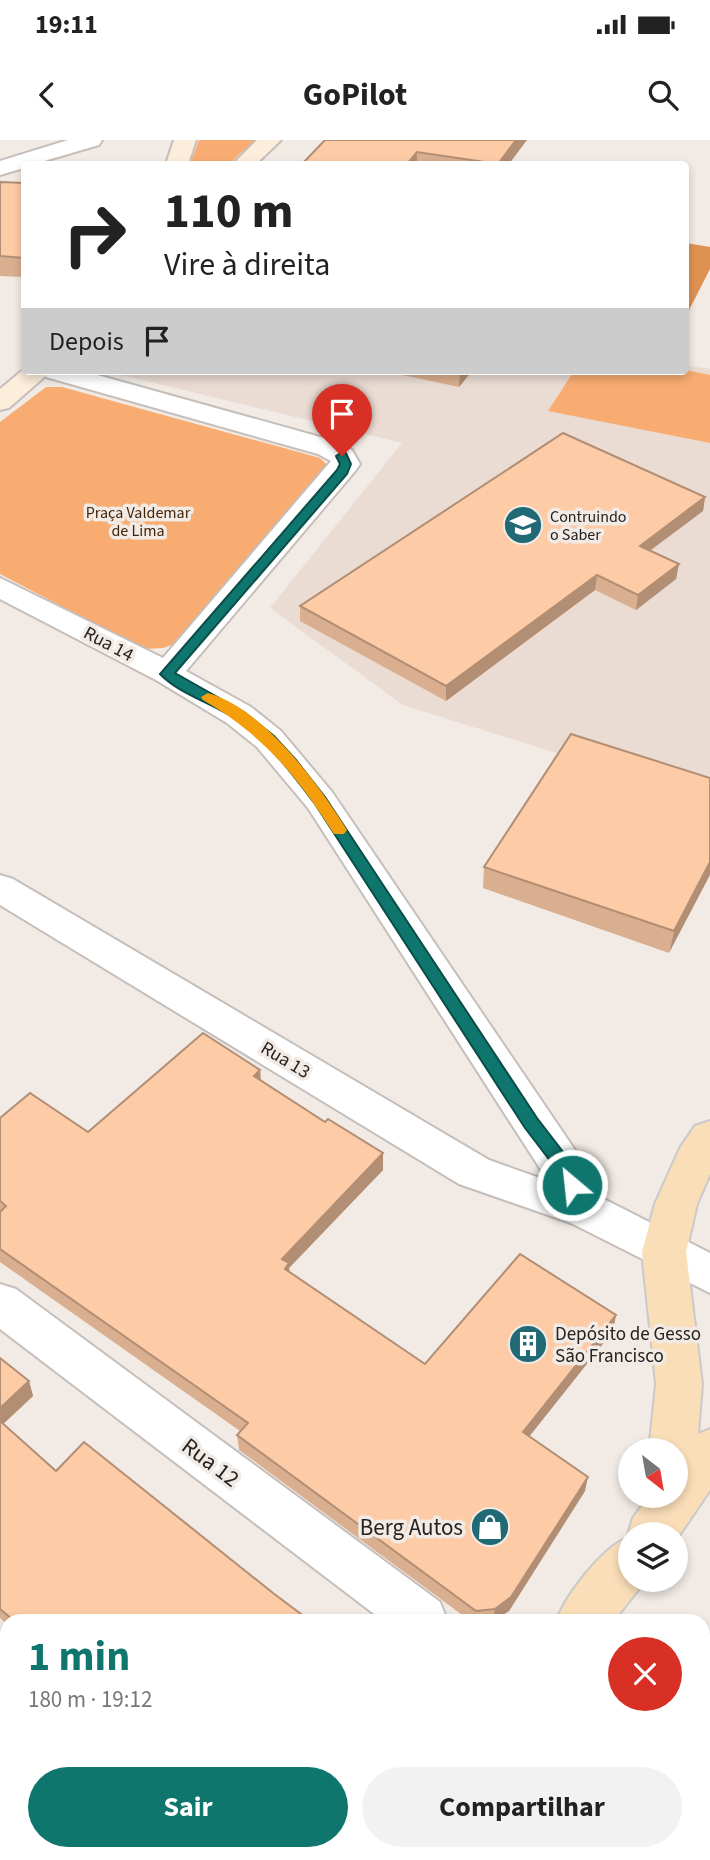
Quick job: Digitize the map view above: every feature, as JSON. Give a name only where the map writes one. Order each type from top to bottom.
[{"type":"main road","points":[[674,1438],[679,1384],[664,1252],[676,1204],[695,1160],[710,1138]]},
{"type":"main road","points":[[658,1522],[710,1451]]},
{"type":"main road","points":[[587,1614],[618,1576]]},
{"type":"street","points":[[23,161],[91,140]]},
{"type":"street","points":[[178,161],[185,140]]},
{"type":"street","points":[[247,161],[270,140]]},
{"type":"street","points":[[0,168],[21,162]]},
{"type":"street","points":[[0,402],[33,375]]},
{"type":"street","points":[[68,375],[328,448],[342,456],[345,464],[167,674]]},
{"type":"street","name":"Rua 14","points":[[0,587],[167,674],[239,715],[269,739],[320,800],[531,1123],[561,1162],[583,1209]]},
{"type":"street","name":"Rua 13","points":[[0,888],[474,1172],[523,1191],[583,1209],[710,1274]]},
{"type":"street","name":"Rua 12","points":[[0,1303],[414,1614]]},
{"type":"shaded area","points":[[689,244],[710,247],[710,269],[689,310]]},
{"type":"shaded area","name":"Contruindo o Saber","points":[[689,366],[710,369],[710,801],[403,705],[270,608],[402,443],[122,375],[689,375]]},
{"type":"green space","points":[[199,140],[255,140],[232,161],[191,161]]},
{"type":"green space","points":[[689,371],[710,375],[710,443],[548,411],[571,375],[689,375]]},
{"type":"green space","name":"Praça Valdemar de Lima","points":[[46,387],[62,387],[320,458],[330,468],[180,642],[163,648],[143,649],[0,574],[0,422]]},
{"type":"building","points":[[325,140],[516,140],[500,161],[478,161],[417,152],[410,161],[305,161]]},
{"type":"building","points":[[0,182],[21,183],[21,258],[0,256]]},
{"type":"building","points":[[563,433],[705,497],[640,546],[679,564],[638,595],[597,575],[446,686],[300,606]]},
{"type":"building","points":[[571,734],[710,778],[710,862],[674,931],[484,867]]},
{"type":"building","points":[[203,1033],[260,1070],[254,1076],[325,1122],[328,1119],[383,1153],[282,1259],[289,1263],[285,1269],[425,1364],[520,1254],[616,1315],[523,1432],[588,1477],[511,1597],[495,1609],[476,1611],[237,1435],[248,1423],[0,1249],[0,1212],[6,1206],[0,1201],[0,1118],[30,1093],[88,1132]]},
{"type":"building","points":[[0,1358],[29,1381],[0,1408]]},
{"type":"building","points":[[0,1421],[56,1471],[84,1442],[301,1614],[6,1614],[0,1609]]},
{"type":"slow traffic","points":[[208,697],[239,715],[269,739],[320,800],[339,830]]},
{"type":"place","name":"Contruindo o Saber","points":[[523,525]]},
{"type":"place","name":"Depósito de Gesso São Francisco","points":[[528,1344]]},
{"type":"place","name":"Berg Autos","points":[[490,1527]]},
{"type":"route","points":[[342,456],[345,464],[343,471],[167,674],[239,715],[269,739],[291,763],[320,800],[531,1123],[561,1162],[572,1185]]}]
